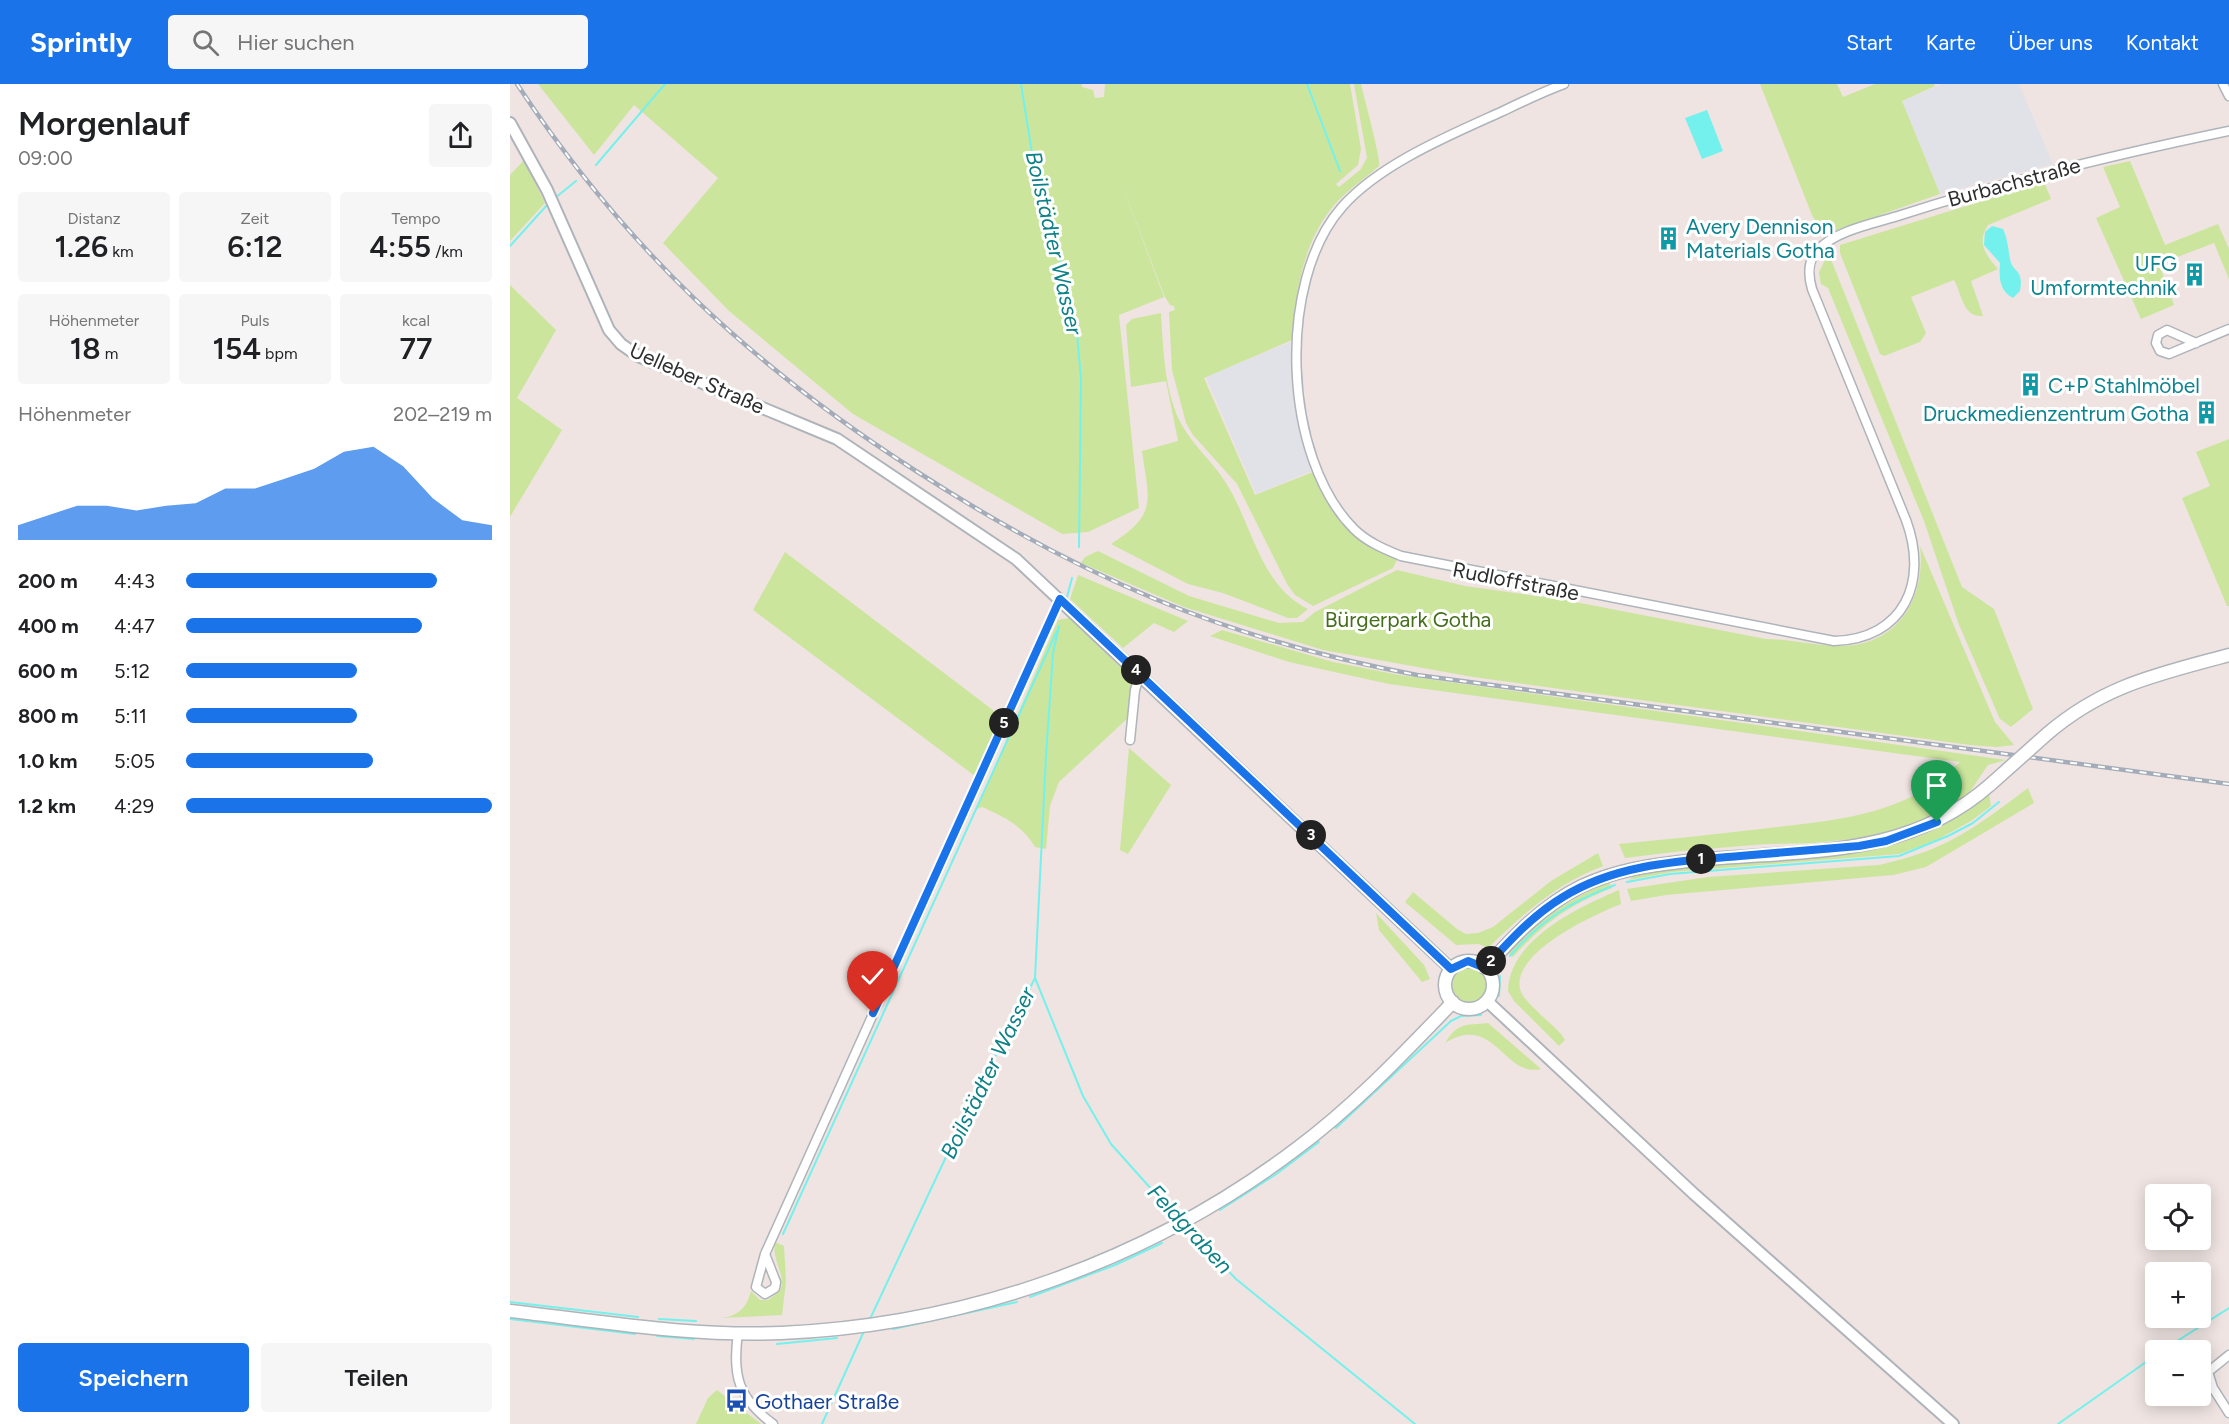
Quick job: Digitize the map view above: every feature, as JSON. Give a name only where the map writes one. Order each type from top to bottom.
[{"type":"main road","points":[[1485,968],[1514,936],[1548,907],[1601,879],[1668,863],[1886,841],[1937,822],[1991,784],[2080,708],[2103,694],[2144,679],[2229,655]]},
{"type":"main road","points":[[1468,961],[1485,968],[1493,984],[1487,1001],[1470,1009],[1453,1002],[1445,986],[1451,969],[1468,961]]},
{"type":"main road","points":[[510,1311],[648,1327],[738,1333],[782,1333],[876,1324],[939,1313],[1021,1291],[1094,1265],[1170,1229],[1250,1182],[1322,1128],[1399,1059],[1453,1002]]},
{"type":"street","name":"Rudloffstraße","points":[[1564,84],[1453,135],[1380,175],[1342,206],[1317,245],[1299,314],[1296,360],[1299,397],[1306,435],[1326,486],[1341,514],[1362,536],[1386,550],[1423,562],[1820,640],[1845,641],[1876,632],[1900,610],[1912,591],[1916,555],[1906,520],[1812,289],[1811,261]]},
{"type":"street","points":[[2223,84],[2229,96]]},
{"type":"street","name":"Uelleber Straße","points":[[510,123],[551,199],[603,317],[621,344],[638,356],[837,439],[1016,559],[1142,670],[1451,969]]},
{"type":"street","name":"Burbachstraße","points":[[1811,261],[1818,249],[1830,241],[1932,205],[2045,172],[2229,131]]},
{"type":"street","points":[[2196,343],[2229,329]]},
{"type":"street","points":[[765,1254],[1060,599]]},
{"type":"street","points":[[1130,740],[1136,690],[1142,670]]},
{"type":"street","points":[[1487,1001],[1694,1194],[1953,1424]]},
{"type":"street","points":[[738,1333],[735,1367],[739,1384],[753,1407],[773,1424]]},
{"type":"street","points":[[2211,1369],[2229,1355]]},
{"type":"street","points":[[2211,1383],[2229,1413]]},
{"type":"shaded area","points":[[1942,84],[2019,84],[2053,164],[1940,194],[1902,101]]},
{"type":"shaded area","points":[[1290,342],[1294,393],[1303,438],[1314,470],[1256,494],[1206,377]]},
{"type":"green space","points":[[538,84],[1082,84],[1082,87],[1093,90],[1095,98],[1104,97],[1105,84],[1350,84],[1361,149],[1358,165],[1336,184],[1339,187],[1360,170],[1367,158],[1354,84],[1361,84],[1379,166],[1339,200],[1319,227],[1301,274],[1292,340],[1204,378],[1255,495],[1313,472],[1329,503],[1345,525],[1366,543],[1397,560],[1393,568],[1313,606],[1295,595],[1287,584],[1237,484],[1193,435],[1186,423],[1172,370],[1169,312],[1175,310],[1174,306],[1170,305],[1164,295],[1118,174],[1164,297],[1119,315],[1139,508],[1088,532],[1062,534],[853,414],[729,311],[663,243],[718,178],[634,105],[594,155]]},
{"type":"green space","points":[[1760,84],[1837,84],[1843,97],[1875,84],[1934,84],[1935,86],[1902,101],[1940,194],[1823,235],[1812,215]]},
{"type":"green space","points":[[524,160],[545,203],[510,241],[510,175]]},
{"type":"green space","points":[[2130,161],[2165,245],[2218,224],[2229,249],[2229,279],[2214,243],[2159,264],[2174,305],[2141,319],[2096,218],[2120,207],[2103,167]]},
{"type":"green space","points":[[2044,182],[2051,199],[1988,225],[1984,231],[1984,248],[1998,269],[1971,281],[1983,316],[1976,316],[1967,309],[1954,280],[1911,297],[1926,333],[1920,342],[1884,356],[1880,354],[1840,253],[1840,245]]},
{"type":"green space","points":[[1827,256],[1830,257],[1962,587],[1994,609],[2033,709],[2011,727],[2000,719],[1959,625],[1924,521],[1828,288],[1821,284],[1819,272]]},
{"type":"green space","points":[[510,285],[556,330],[517,398],[562,430],[510,517]]},
{"type":"green space","points":[[1161,313],[1163,351],[1176,413],[1187,434],[1229,488],[1269,572],[1292,599],[1308,609],[1297,618],[1288,618],[1223,593],[1188,584],[1111,544],[1137,524],[1147,505],[1147,482],[1142,451],[1178,441],[1166,381],[1131,387],[1126,325],[1132,319]]},
{"type":"green space","points":[[2229,439],[2229,606],[2227,606],[2182,498],[2210,486],[2196,452]]},
{"type":"green space","name":"Bürgerpark Gotha","points":[[1920,546],[1995,722],[2014,745],[1997,747],[1970,745],[1473,677],[1323,650],[1184,607],[1081,563],[1085,557],[1098,551],[1189,596],[1279,623],[1303,622],[1315,612],[1397,570],[1465,586],[1565,600],[1766,639],[1840,646],[1860,644],[1878,638],[1904,616],[1913,600],[1918,584],[1921,565]]},
{"type":"green space","points":[[785,552],[1002,717],[975,776],[753,610]]},
{"type":"green space","points":[[1078,575],[1188,621],[1174,632],[1154,623],[1123,648],[1070,599]]},
{"type":"green space","points":[[1069,618],[1134,680],[1129,717],[1059,782],[1050,806],[1046,849],[1035,847],[1018,827],[1005,818],[982,807],[977,809],[1058,620]]},
{"type":"green space","points":[[1222,630],[1333,662],[1399,675],[2006,760],[1988,765],[1969,793],[1943,811],[1913,826],[1881,836],[1813,843],[1766,844],[1682,851],[1625,858],[1619,844],[1821,822],[1871,812],[1918,794],[1940,780],[1960,762],[1389,684],[1289,662],[1210,636]]},
{"type":"green space","points":[[1129,748],[1171,785],[1128,854],[1120,850]]},
{"type":"green space","points":[[2028,788],[2034,803],[1926,867],[1893,875],[1666,895],[1631,901],[1627,889],[1708,877],[1879,865],[1903,859],[1942,845],[1958,836]]},
{"type":"green space","points":[[1989,794],[1991,806],[1971,821],[1935,841],[1899,854],[1672,872],[1629,880],[1635,875],[1661,869],[1868,851],[1886,847],[1918,837],[1947,823]]},
{"type":"green space","points":[[1598,853],[1603,866],[1555,891],[1514,923],[1488,948],[1479,944],[1456,945],[1405,902],[1413,892],[1457,929],[1466,934],[1478,933],[1493,927],[1551,881]]},
{"type":"green space","points":[[1609,882],[1612,888],[1583,901],[1558,916],[1513,957],[1508,953],[1530,930],[1554,912]]},
{"type":"green space","points":[[1619,890],[1621,904],[1555,938],[1538,951],[1526,965],[1520,980],[1522,994],[1525,998],[1565,1040],[1559,1046],[1514,1001],[1508,991],[1511,973],[1520,956],[1532,941],[1548,928],[1584,906]]},
{"type":"green space","points":[[1376,913],[1424,965],[1430,979],[1422,982],[1379,930]]},
{"type":"green space","points":[[1469,968],[1481,973],[1486,985],[1481,997],[1469,1002],[1457,997],[1452,985],[1457,973]]},
{"type":"green space","points":[[1488,1023],[1541,1069],[1528,1069],[1517,1064],[1487,1040],[1475,1035],[1462,1036],[1445,1043],[1454,1031],[1463,1026]]},
{"type":"green space","points":[[775,1242],[784,1246],[786,1281],[782,1315],[721,1318],[741,1310],[751,1291],[760,1300],[768,1300],[780,1291],[782,1279],[775,1255]]},
{"type":"green space","points":[[717,1390],[761,1424],[696,1424],[708,1398]]},
{"type":"water","points":[[1707,110],[1723,151],[1702,159],[1685,118]]},
{"type":"water","points":[[1992,226],[2003,229],[2011,264],[2021,278],[2020,291],[2013,298],[2002,288],[2000,263],[1984,245],[1985,232]]},
{"type":"waterway","points":[[596,165],[665,84]]},
{"type":"waterway","name":"Boilstädter Wasser","points":[[1021,84],[1035,172],[1045,201],[1076,321],[1081,380],[1079,547]]},
{"type":"waterway","points":[[1307,84],[1340,171]]},
{"type":"waterway","points":[[555,198],[576,181]]},
{"type":"waterway","points":[[510,246],[548,204]]},
{"type":"waterway","name":"Boilstädter Wasser","points":[[1067,597],[1072,578]]},
{"type":"waterway","name":"Boilstädter Wasser","points":[[870,1319],[968,1110],[1035,978],[1053,653],[1059,626]]},
{"type":"waterway","points":[[783,1234],[1057,631]]},
{"type":"waterway","points":[[1627,882],[1670,874],[1899,856],[1973,823],[1999,802]]},
{"type":"waterway","points":[[1510,956],[1533,932],[1557,913],[1615,885]]},
{"type":"waterway","points":[[1499,996],[1500,976]]},
{"type":"waterway","name":"Feldgraben","points":[[1035,978],[1083,1096],[1111,1144],[1179,1220]]},
{"type":"waterway","points":[[1336,1128],[1451,1021],[1461,1016],[1481,1015]]},
{"type":"waterway","points":[[1220,1210],[1275,1175],[1319,1142]]},
{"type":"waterway","name":"Feldgraben","points":[[1185,1226],[1236,1279],[1415,1424]]},
{"type":"waterway","points":[[1030,1297],[1115,1265],[1162,1243]]},
{"type":"waterway","points":[[510,1302],[638,1317]]},
{"type":"waterway","points":[[893,1329],[1017,1302]]},
{"type":"waterway","points":[[2179,1340],[2229,1308]]},
{"type":"waterway","points":[[510,1319],[635,1334]]},
{"type":"waterway","points":[[659,1319],[696,1321]]},
{"type":"waterway","name":"Boilstädter Wasser","points":[[822,1424],[865,1329]]},
{"type":"waterway","points":[[657,1336],[694,1339]]},
{"type":"waterway","points":[[777,1344],[837,1338]]},
{"type":"waterway","points":[[2058,1424],[2145,1363]]},
{"type":"railway","points":[[517,84],[558,143],[647,251],[746,346],[856,431],[977,509],[1036,543],[1096,573],[1156,599],[1217,623],[1280,643],[1417,675],[2229,784]]},
{"type":"place","name":"Avery Dennison Materials Gotha","points":[[1668,238]]},
{"type":"place","name":"UFG Umformtechnik","points":[[2195,275]]},
{"type":"place","name":"C+P Stahlmöbel","points":[[2030,385]]},
{"type":"place","name":"Druckmedienzentrum Gotha","points":[[2207,413]]},
{"type":"place","name":"Gothaer Straße","points":[[737,1401]]},
{"type":"route","points":[[873,1013],[1060,599],[1451,969],[1459,963],[1468,961],[1478,963],[1485,968],[1514,936],[1548,907],[1583,886],[1619,873],[1668,863],[1859,846],[1913,833],[1937,822]]}]
